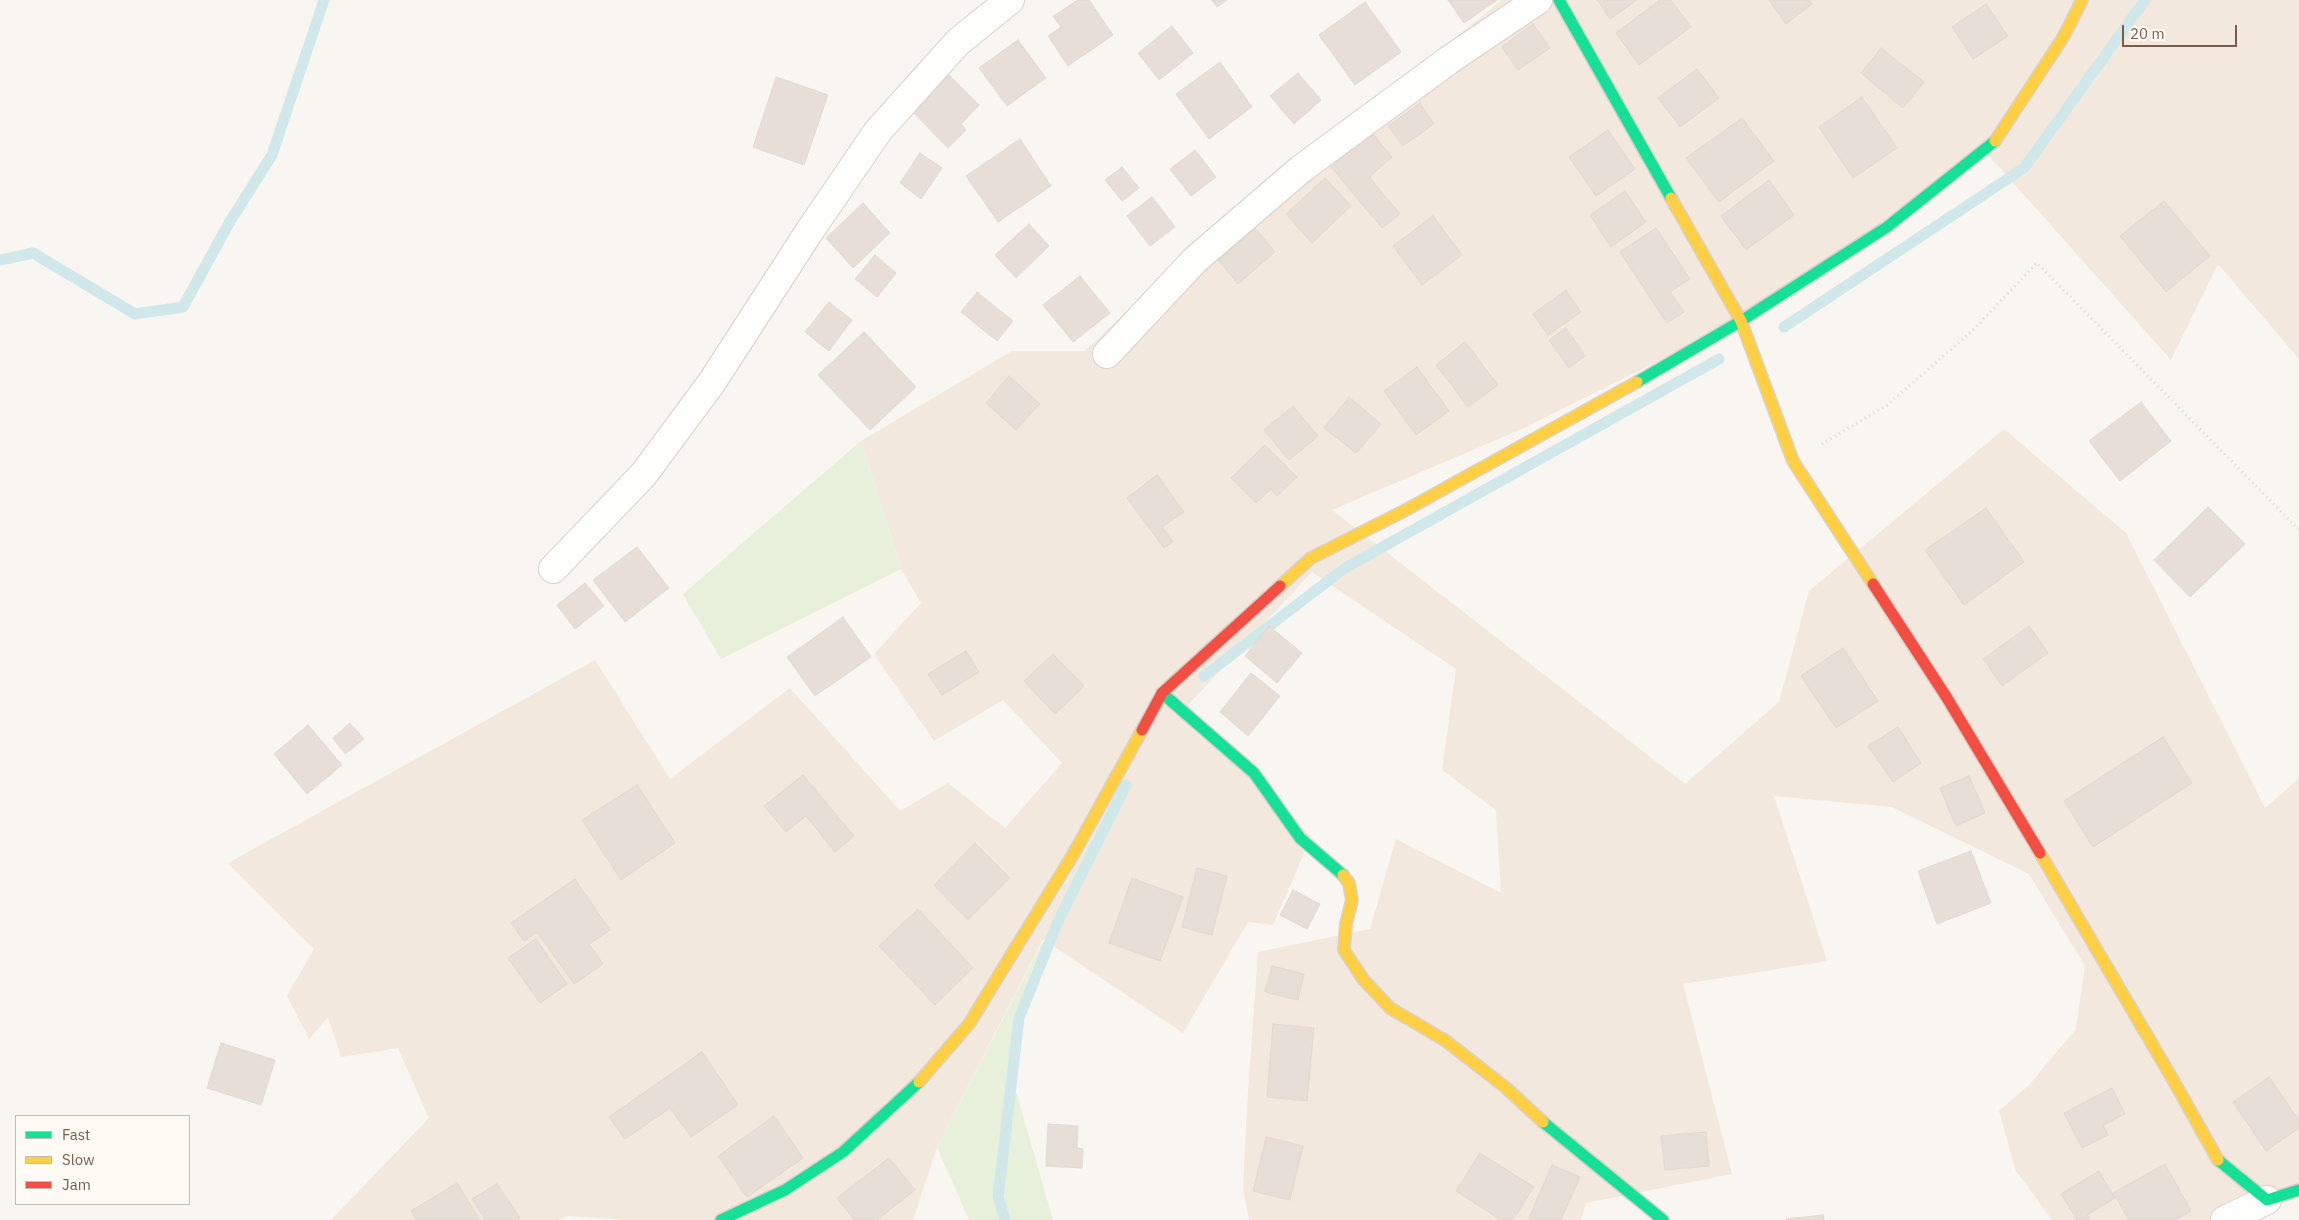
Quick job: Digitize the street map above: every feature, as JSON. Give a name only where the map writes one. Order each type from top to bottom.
[{"type":"street","points":[[553,569],[644,474],[706,390],[878,131],[958,42],[1010,0]]},
{"type":"street","points":[[1107,354],[1195,260],[1301,170],[1449,60],[1538,0]]},
{"type":"street","points":[[1559,0],[1741,321],[1793,461],[1957,715],[2172,1078],[2216,1159],[2268,1200]]},
{"type":"street","points":[[721,1220],[785,1190],[842,1152],[910,1091],[968,1024],[1074,853],[1162,693],[1311,558],[1404,511],[1606,400],[1741,321],[1887,227],[1994,142],[2064,36],[2082,0]]},
{"type":"street","points":[[1162,693],[1254,773],[1300,838],[1338,869],[1349,883],[1352,900],[1346,924],[1344,950],[1363,979],[1390,1008],[1446,1040],[1505,1087],[1548,1127],[1663,1220]]},
{"type":"street","points":[[2225,1220],[2268,1200],[2299,1190]]},
{"type":"path","points":[[1793,461],[1887,405],[1971,332],[2037,263],[2299,530]]},
{"type":"shaded area","points":[[1502,0],[2299,0],[2299,359],[2218,264],[2171,360],[1983,149],[1756,312],[1524,428],[1332,510],[1685,784],[1779,702],[1809,591],[2004,429],[2126,533],[2265,808],[2299,778],[2299,1195],[2248,1220],[2052,1220],[2016,1171],[1999,1111],[2029,1085],[2076,1029],[2085,966],[2029,874],[1892,807],[1774,796],[1827,961],[1683,984],[1732,1174],[1586,1203],[1581,1220],[1249,1220],[1243,1189],[1258,952],[1370,929],[1396,839],[1501,893],[1496,810],[1442,770],[1456,669],[1312,572],[1188,705],[1311,837],[1273,925],[1248,922],[1183,1033],[1043,939],[937,1147],[913,1220],[630,1220],[567,1216],[559,1220],[331,1220],[429,1118],[398,1048],[341,1057],[328,1017],[309,1039],[287,996],[314,949],[228,863],[595,660],[670,779],[790,688],[900,811],[948,783],[1005,828],[1062,763],[1003,700],[934,741],[874,654],[921,603],[901,569],[861,441],[1012,351],[1085,351],[1174,265]]},
{"type":"green space","points":[[861,441],[901,569],[721,659],[683,594]]},
{"type":"green space","points":[[1044,939],[1011,1075],[1053,1220],[969,1220],[937,1147]]},
{"type":"building","points":[[1078,0],[1089,0],[1113,35],[1068,66],[1048,36],[1061,27],[1053,16]]},
{"type":"building","points":[[1212,0],[1227,0],[1217,7]]},
{"type":"building","points":[[1448,0],[1497,0],[1464,23]]},
{"type":"building","points":[[1597,0],[1637,0],[1610,19]]},
{"type":"building","points":[[1660,0],[1671,0],[1691,27],[1639,65],[1616,33]]},
{"type":"building","points":[[1769,0],[1809,0],[1812,4],[1786,24]]},
{"type":"building","points":[[1365,2],[1401,52],[1355,85],[1319,35]]},
{"type":"building","points":[[1986,4],[2008,36],[1973,59],[1952,27]]},
{"type":"building","points":[[1533,24],[1550,48],[1518,70],[1502,47]]},
{"type":"building","points":[[1172,26],[1193,53],[1159,80],[1138,53]]},
{"type":"building","points":[[1018,40],[1046,78],[1007,106],[979,68]]},
{"type":"building","points":[[1881,48],[1924,82],[1903,108],[1861,73]]},
{"type":"building","points":[[1220,62],[1252,107],[1209,139],[1176,94]]},
{"type":"building","points":[[1697,69],[1719,98],[1680,127],[1658,98]]},
{"type":"building","points":[[1298,73],[1321,100],[1294,124],[1270,96]]},
{"type":"building","points":[[949,75],[979,105],[961,124],[966,130],[948,148],[912,111]]},
{"type":"building","points":[[776,77],[828,95],[804,165],[753,147]]},
{"type":"building","points":[[1862,97],[1897,148],[1853,178],[1819,127]]},
{"type":"building","points":[[1420,103],[1434,124],[1403,146],[1388,126]]},
{"type":"building","points":[[1742,118],[1774,161],[1719,202],[1686,158]]},
{"type":"building","points":[[1608,130],[1635,169],[1596,196],[1569,157]]},
{"type":"building","points":[[1372,133],[1392,157],[1369,177],[1400,214],[1382,228],[1331,167]]},
{"type":"building","points":[[1020,139],[1051,186],[998,222],[966,176]]},
{"type":"building","points":[[1195,150],[1216,177],[1191,196],[1170,169]]},
{"type":"building","points":[[920,153],[942,168],[921,199],[900,183]]},
{"type":"building","points":[[1122,167],[1139,188],[1122,201],[1105,180]]},
{"type":"building","points":[[1325,178],[1351,206],[1312,243],[1286,214]]},
{"type":"building","points":[[1769,180],[1794,215],[1746,250],[1721,216]]},
{"type":"building","points":[[1625,191],[1646,222],[1611,247],[1590,215]]},
{"type":"building","points":[[1152,197],[1175,227],[1150,246],[1127,216]]},
{"type":"building","points":[[2164,201],[2210,256],[2166,292],[2120,236]]},
{"type":"building","points":[[863,203],[890,233],[853,268],[826,238]]},
{"type":"building","points":[[1433,216],[1462,255],[1422,285],[1393,246]]},
{"type":"building","points":[[1029,224],[1049,246],[1016,278],[995,255]]},
{"type":"building","points":[[1252,225],[1275,252],[1238,284],[1215,256]]},
{"type":"building","points":[[1656,228],[1690,279],[1670,292],[1684,312],[1667,323],[1620,252]]},
{"type":"building","points":[[875,255],[896,273],[877,297],[855,279]]},
{"type":"building","points":[[1080,276],[1110,313],[1073,342],[1043,305]]},
{"type":"building","points":[[1566,290],[1581,312],[1548,335],[1533,314]]},
{"type":"building","points":[[977,292],[1013,321],[997,341],[961,312]]},
{"type":"building","points":[[829,302],[852,320],[829,351],[805,332]]},
{"type":"building","points":[[1566,328],[1585,356],[1569,368],[1549,340]]},
{"type":"building","points":[[864,332],[916,387],[870,430],[818,375]]},
{"type":"building","points":[[1465,342],[1498,385],[1468,407],[1436,365]]},
{"type":"building","points":[[1417,367],[1449,411],[1416,435],[1384,391]]},
{"type":"building","points":[[1009,376],[1040,404],[1016,430],[986,403]]},
{"type":"building","points":[[1349,397],[1381,424],[1356,453],[1324,428]]},
{"type":"building","points":[[2141,402],[2171,441],[2120,481],[2089,441]]},
{"type":"building","points":[[1293,406],[1318,436],[1289,460],[1264,430]]},
{"type":"building","points":[[1265,445],[1297,477],[1277,496],[1271,489],[1256,503],[1231,478]]},
{"type":"building","points":[[1157,475],[1184,512],[1162,527],[1173,542],[1164,548],[1127,498]]},
{"type":"building","points":[[2208,507],[2245,544],[2190,597],[2154,560]]},
{"type":"building","points":[[1986,508],[2024,562],[1964,605],[1925,550]]},
{"type":"building","points":[[637,547],[669,588],[625,622],[593,580]]},
{"type":"building","points":[[585,583],[604,606],[575,629],[557,605]]},
{"type":"building","points":[[843,617],[871,657],[815,696],[787,657]]},
{"type":"building","points":[[1269,626],[1302,653],[1277,683],[1245,656]]},
{"type":"building","points":[[2029,626],[2048,653],[2002,686],[1983,659]]},
{"type":"building","points":[[1843,648],[1878,701],[1836,728],[1801,676]]},
{"type":"building","points":[[966,651],[979,672],[942,695],[928,674]]},
{"type":"building","points":[[1053,654],[1084,686],[1055,714],[1024,681]]},
{"type":"building","points":[[1251,673],[1280,696],[1248,736],[1220,712]]},
{"type":"building","points":[[350,723],[364,739],[345,754],[333,738]]},
{"type":"building","points":[[308,725],[342,765],[307,794],[274,754]]},
{"type":"building","points":[[1898,727],[1921,763],[1893,782],[1868,746]]},
{"type":"building","points":[[2163,737],[2192,783],[2093,847],[2064,801]]},
{"type":"building","points":[[803,775],[854,836],[835,852],[806,816],[786,832],[764,806]]},
{"type":"building","points":[[1969,776],[1985,813],[1956,826],[1940,788]]},
{"type":"building","points":[[637,785],[675,843],[621,880],[582,820]]},
{"type":"building","points":[[975,843],[1010,878],[968,920],[934,885]]},
{"type":"building","points":[[1971,851],[1991,903],[1937,924],[1918,871]]},
{"type":"building","points":[[1197,868],[1227,876],[1212,935],[1182,927]]},
{"type":"building","points":[[1132,878],[1183,897],[1160,961],[1109,943]]},
{"type":"building","points":[[575,879],[610,930],[589,944],[603,964],[574,984],[537,932],[524,941],[511,923]]},
{"type":"building","points":[[1293,890],[1320,904],[1307,929],[1280,915]]},
{"type":"building","points":[[918,909],[973,968],[935,1005],[879,946]]},
{"type":"building","points":[[536,939],[567,984],[540,1003],[508,958]]},
{"type":"building","points":[[1272,966],[1304,974],[1298,1000],[1265,992]]},
{"type":"building","points":[[1273,1024],[1314,1028],[1307,1101],[1267,1097]]},
{"type":"building","points":[[221,1043],[275,1060],[261,1105],[207,1088]]},
{"type":"building","points":[[702,1052],[738,1105],[691,1137],[670,1108],[625,1139],[609,1117]]},
{"type":"building","points":[[2269,1077],[2299,1120],[2299,1128],[2266,1151],[2233,1102]]},
{"type":"building","points":[[2112,1088],[2125,1114],[2103,1125],[2108,1135],[2082,1148],[2064,1113]]},
{"type":"building","points":[[774,1116],[803,1158],[747,1197],[718,1156]]},
{"type":"building","points":[[1048,1124],[1078,1126],[1077,1148],[1083,1149],[1082,1168],[1046,1166]]},
{"type":"building","points":[[1706,1132],[1709,1166],[1665,1170],[1661,1136]]},
{"type":"building","points":[[1266,1137],[1303,1146],[1290,1200],[1253,1191]]},
{"type":"building","points":[[1480,1153],[1534,1187],[1513,1220],[1501,1220],[1456,1191]]},
{"type":"building","points":[[889,1158],[915,1190],[877,1220],[854,1220],[837,1198]]},
{"type":"building","points":[[2165,1164],[2191,1211],[2175,1220],[2129,1220],[2113,1193]]},
{"type":"building","points":[[1552,1165],[1580,1177],[1561,1220],[1528,1220]]},
{"type":"building","points":[[2099,1171],[2115,1198],[2087,1215],[2090,1220],[2077,1220],[2061,1194]]},
{"type":"building","points":[[457,1183],[480,1220],[417,1220],[411,1211]]},
{"type":"building","points":[[497,1184],[520,1218],[518,1220],[485,1220],[472,1199]]},
{"type":"building","points":[[1823,1215],[1824,1220],[1786,1219]]},
{"type":"waterway","points":[[0,260],[33,253],[135,314],[183,307],[229,223],[272,155],[324,0]]},
{"type":"waterway","points":[[1784,327],[2024,168],[2145,0]]},
{"type":"waterway","points":[[1204,676],[1345,568],[1719,359]]},
{"type":"waterway","points":[[1005,1220],[998,1197],[1019,1018],[1059,919],[1126,785]]},
{"type":"traffic: fast","points":[[1559,0],[1671,198]]},
{"type":"traffic: fast","points":[[1637,382],[1741,321],[1887,227],[1995,141]]},
{"type":"traffic: fast","points":[[1162,693],[1254,773],[1300,838],[1343,875]]},
{"type":"traffic: fast","points":[[721,1220],[785,1190],[843,1152],[919,1082]]},
{"type":"traffic: fast","points":[[1543,1122],[1663,1220]]},
{"type":"traffic: fast","points":[[2218,1160],[2267,1200],[2299,1190]]},
{"type":"traffic: slow","points":[[1995,141],[2064,36],[2082,0]]},
{"type":"traffic: slow","points":[[1671,198],[1741,321],[1793,461],[1873,584]]},
{"type":"traffic: slow","points":[[1280,586],[1311,558],[1404,511],[1637,382]]},
{"type":"traffic: slow","points":[[919,1082],[969,1024],[1074,853],[1142,730]]},
{"type":"traffic: slow","points":[[2040,853],[2218,1160]]},
{"type":"traffic: slow","points":[[1343,875],[1349,883],[1352,900],[1346,924],[1344,950],[1363,979],[1390,1008],[1446,1041],[1505,1087],[1543,1122]]},
{"type":"traffic: jam","points":[[1873,584],[1947,698],[2040,853]]},
{"type":"traffic: jam","points":[[1142,730],[1162,693],[1280,586]]}]
